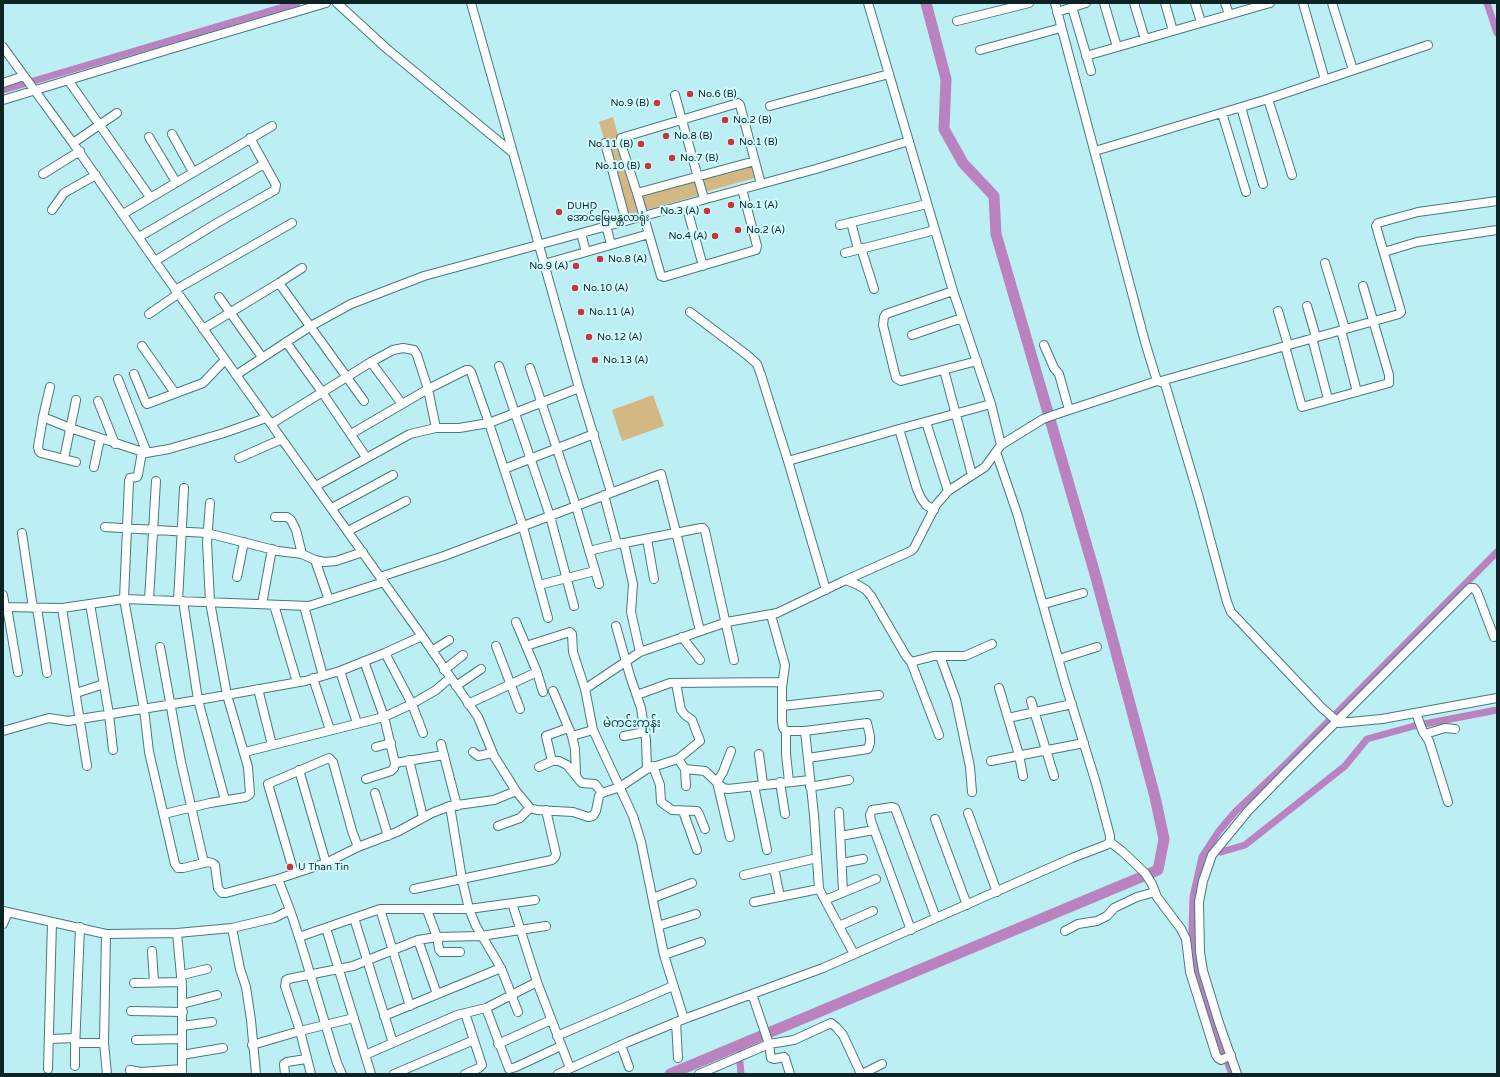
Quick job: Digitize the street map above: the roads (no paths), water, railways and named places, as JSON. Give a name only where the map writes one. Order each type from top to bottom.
[{"type":"street","points":[[3,100],[326,3]]},
{"type":"street","points":[[337,3],[386,48],[513,153]]},
{"type":"street","points":[[471,3],[538,245],[579,388],[594,434],[620,544],[633,584],[631,612],[640,652]]},
{"type":"street","points":[[868,3],[953,291],[991,404],[998,448],[1084,743],[1110,836],[1110,842]]},
{"type":"street","points":[[957,21],[1029,3]]},
{"type":"street","points":[[1054,3],[1095,151],[1134,302],[1159,381],[1166,387],[1229,607],[1238,620],[1334,719],[1342,724],[1417,716],[1497,698]]},
{"type":"street","points":[[1057,12],[1086,3]]},
{"type":"street","points":[[1104,3],[1117,47]]},
{"type":"street","points":[[1134,3],[1145,39]]},
{"type":"street","points":[[1165,3],[1173,31]]},
{"type":"street","points":[[1195,3],[1201,22]]},
{"type":"street","points":[[1225,3],[1229,14]]},
{"type":"street","points":[[1086,56],[1173,31],[1255,5],[1270,3]]},
{"type":"street","points":[[1303,3],[1325,80]]},
{"type":"street","points":[[1332,3],[1352,70]]},
{"type":"street","points":[[1072,7],[1091,72]]},
{"type":"street","points":[[980,50],[1061,28]]},
{"type":"street","points":[[1095,151],[1268,99],[1428,45]]},
{"type":"street","points":[[3,47],[80,151],[154,261],[332,508],[422,636],[444,670],[478,717],[492,753],[516,791],[530,808],[537,810],[573,812],[588,817],[593,816],[602,793],[620,787],[650,768],[678,758],[699,743],[700,739],[692,720],[681,710],[676,683]]},
{"type":"street","points":[[770,106],[889,74]]},
{"type":"street","points":[[3,83],[25,77]]},
{"type":"street","points":[[68,80],[150,197]]},
{"type":"street","points":[[675,95],[704,199]]},
{"type":"street","points":[[1268,99],[1292,175]]},
{"type":"street","points":[[742,189],[757,246],[756,250],[664,277],[661,276],[621,144],[621,138],[738,103],[740,105],[761,184]]},
{"type":"street","points":[[1241,107],[1263,184]]},
{"type":"street","points":[[73,143],[117,113]]},
{"type":"street","points":[[1222,113],[1246,192]]},
{"type":"street","points":[[123,214],[272,126]]},
{"type":"street","points":[[172,134],[193,172]]},
{"type":"street","points":[[149,138],[176,182]]},
{"type":"street","points":[[154,261],[275,190],[276,185],[250,138]]},
{"type":"street","points":[[236,375],[311,326],[356,301],[424,276],[686,205],[909,141]]},
{"type":"street","points":[[605,143],[626,221]]},
{"type":"street","points":[[42,174],[80,151]]},
{"type":"street","points":[[637,193],[697,175],[755,161]]},
{"type":"street","points":[[139,237],[264,164]]},
{"type":"street","points":[[52,210],[64,193],[96,175]]},
{"type":"street","points":[[585,689],[640,652],[726,622],[771,615],[796,605],[846,580],[911,551],[934,510],[948,491],[988,464],[998,448],[1043,419],[1054,414],[1159,381],[1401,312],[1376,226],[1378,223],[1418,212],[1497,200]]},
{"type":"street","points":[[840,225],[927,204]]},
{"type":"street","points":[[686,205],[703,266]]},
{"type":"street","points":[[851,222],[874,289]]},
{"type":"street","points":[[149,314],[177,292],[292,223]]},
{"type":"street","points":[[606,226],[611,244]]},
{"type":"street","points":[[845,253],[935,230]]},
{"type":"street","points":[[1384,252],[1418,242],[1497,230]]},
{"type":"street","points":[[581,233],[586,252]]},
{"type":"street","points":[[544,264],[649,234]]},
{"type":"street","points":[[1326,263],[1357,392]]},
{"type":"street","points":[[203,329],[302,268]]},
{"type":"street","points":[[279,283],[364,401]]},
{"type":"street","points":[[1278,311],[1301,406],[1387,384],[1390,381],[1363,286]]},
{"type":"street","points":[[953,291],[886,314],[883,321],[896,378],[901,381],[977,361]]},
{"type":"street","points":[[219,297],[262,357]]},
{"type":"street","points":[[1307,306],[1328,400]]},
{"type":"street","points":[[690,312],[747,355],[756,364],[761,375],[788,461],[826,590]]},
{"type":"street","points":[[912,335],[962,318]]},
{"type":"street","points":[[286,342],[366,457]]},
{"type":"street","points":[[1044,345],[1054,368],[1059,374],[1069,410]]},
{"type":"street","points":[[142,346],[175,393]]},
{"type":"street","points":[[43,417],[100,439],[144,452],[169,449],[268,421],[322,392],[397,348],[404,348],[414,350],[417,355],[428,389],[436,428]]},
{"type":"street","points":[[134,374],[146,403],[150,403],[203,383],[225,360]]},
{"type":"street","points":[[371,362],[402,404]]},
{"type":"street","points":[[499,366],[550,516],[574,606]]},
{"type":"street","points":[[530,368],[576,506],[599,584]]},
{"type":"street","points":[[350,434],[428,389],[466,370],[469,370],[489,423],[523,527],[548,618]]},
{"type":"street","points":[[944,370],[972,475]]},
{"type":"street","points":[[118,379],[144,452],[137,477],[130,478],[129,481],[124,599],[144,709],[149,752],[175,864],[178,868],[212,863],[215,865],[217,871],[218,888],[222,893],[226,893],[278,879],[326,863],[358,847],[397,832],[422,817],[432,813],[454,806],[494,800],[516,791]]},
{"type":"street","points":[[50,387],[43,417],[38,447],[39,451],[41,453],[76,462]]},
{"type":"street","points":[[316,486],[407,435],[436,428],[459,428],[489,423],[579,388]]},
{"type":"street","points":[[64,459],[76,400]]},
{"type":"street","points":[[98,401],[115,444]]},
{"type":"street","points":[[788,461],[991,404]]},
{"type":"street","points":[[926,422],[948,491]]},
{"type":"street","points":[[899,429],[916,489],[926,505],[934,510]]},
{"type":"street","points":[[504,469],[594,434]]},
{"type":"street","points":[[94,467],[100,439]]},
{"type":"street","points":[[240,458],[282,439]]},
{"type":"street","points":[[5,607],[62,608],[124,599],[304,606],[329,600],[661,474],[700,631]]},
{"type":"street","points":[[332,508],[393,475]]},
{"type":"street","points":[[149,600],[156,481]]},
{"type":"street","points":[[184,488],[181,532],[180,601],[198,700],[224,800]]},
{"type":"street","points":[[348,531],[406,501]]},
{"type":"street","points":[[164,814],[224,800],[246,797],[250,794],[245,752],[227,695],[210,602],[208,533],[210,503]]},
{"type":"street","points":[[276,517],[291,520],[296,530],[302,554]]},
{"type":"street","points":[[105,527],[208,533],[272,549],[302,554],[316,560],[326,562],[336,561],[363,552]]},
{"type":"street","points":[[589,551],[676,532],[703,528],[706,531],[734,660]]},
{"type":"street","points":[[22,533],[47,673]]},
{"type":"street","points":[[647,539],[654,579]]},
{"type":"street","points":[[237,578],[244,542]]},
{"type":"street","points":[[262,604],[272,549]]},
{"type":"street","points":[[316,560],[329,600]]},
{"type":"street","points":[[539,584],[595,571]]},
{"type":"street","points":[[846,580],[866,590],[871,596],[911,662],[939,736]]},
{"type":"street","points":[[1237,1074],[1203,971],[1199,934],[1199,902],[1203,880],[1212,855],[1248,811],[1316,742],[1334,719],[1364,692],[1470,588],[1474,588],[1478,592],[1494,637]]},
{"type":"street","points":[[1044,604],[1083,593]]},
{"type":"street","points":[[3,594],[18,672]]},
{"type":"street","points":[[90,604],[109,714],[113,750]]},
{"type":"street","points":[[274,605],[297,682]]},
{"type":"street","points":[[304,606],[323,676]]},
{"type":"street","points":[[62,608],[87,766]]},
{"type":"street","points":[[771,615],[785,665],[782,721],[783,728],[786,732],[786,754],[789,782]]},
{"type":"street","points":[[516,622],[537,672],[543,692]]},
{"type":"street","points":[[616,626],[641,708],[650,768],[660,786],[661,802],[672,810],[697,811],[705,828]]},
{"type":"street","points":[[526,646],[571,633],[573,652],[585,689],[592,730],[633,816],[642,842],[664,955],[684,1019]]},
{"type":"street","points":[[3,732],[49,718],[63,721],[80,719],[170,705],[297,682],[340,671],[422,636]]},
{"type":"street","points":[[682,637],[700,660]]},
{"type":"street","points":[[432,652],[449,640]]},
{"type":"street","points":[[911,662],[928,657],[965,656],[992,644]]},
{"type":"street","points":[[496,646],[520,709]]},
{"type":"street","points":[[160,647],[170,705],[204,863]]},
{"type":"street","points":[[1059,659],[1097,647]]},
{"type":"street","points":[[385,653],[412,704],[423,733]]},
{"type":"street","points":[[444,670],[463,655]]},
{"type":"street","points":[[940,656],[956,700],[970,767],[972,792]]},
{"type":"street","points":[[364,661],[384,716],[395,763],[394,768],[391,771],[366,779]]},
{"type":"street","points":[[456,686],[481,669]]},
{"type":"street","points":[[340,671],[357,723]]},
{"type":"street","points":[[468,704],[537,672]]},
{"type":"street","points":[[313,678],[330,730]]},
{"type":"street","points":[[245,752],[384,716],[412,704],[436,690],[450,678]]},
{"type":"street","points":[[637,695],[670,683],[783,682]]},
{"type":"street","points":[[76,693],[104,684]]},
{"type":"street","points":[[999,688],[1019,756],[1023,776]]},
{"type":"street","points":[[258,689],[272,745]]},
{"type":"street","points":[[553,691],[572,736],[575,749],[576,776]]},
{"type":"street","points":[[782,706],[879,695]]},
{"type":"street","points":[[1032,701],[1054,776]]},
{"type":"street","points":[[1008,718],[1072,704]]},
{"type":"street","points":[[1417,716],[1429,741],[1448,802]]},
{"type":"street","points":[[786,732],[868,723],[870,736],[868,749],[808,758]]},
{"type":"street","points":[[552,761],[546,736],[568,728]]},
{"type":"street","points":[[1424,733],[1445,728],[1454,729]]},
{"type":"street","points":[[572,736],[592,730]]},
{"type":"street","points":[[805,731],[814,815],[819,889],[854,954]]},
{"type":"street","points":[[624,736],[645,732]]},
{"type":"street","points":[[376,748],[391,743]]},
{"type":"street","points":[[991,761],[1084,743]]},
{"type":"street","points":[[441,744],[454,806],[462,879],[469,909],[481,936],[501,968],[518,1012]]},
{"type":"street","points":[[730,837],[717,782],[723,772],[731,751]]},
{"type":"street","points":[[473,752],[478,756],[492,753]]},
{"type":"street","points":[[759,754],[762,784]]},
{"type":"street","points":[[395,763],[444,755]]},
{"type":"street","points":[[294,873],[268,784],[329,758],[333,762],[352,831],[358,847]]},
{"type":"street","points":[[678,758],[685,769],[686,786]]},
{"type":"street","points":[[409,760],[422,817]]},
{"type":"street","points":[[540,767],[552,761],[564,763],[582,782],[595,784],[602,793]]},
{"type":"street","points":[[685,769],[705,771],[723,788],[728,789],[780,782],[810,783],[849,780]]},
{"type":"street","points":[[299,770],[326,863]]},
{"type":"street","points":[[780,782],[785,814]]},
{"type":"street","points":[[754,786],[767,850]]},
{"type":"street","points":[[375,793],[388,836]]},
{"type":"street","points":[[910,930],[874,830],[870,815],[872,810],[892,807],[895,808],[936,918]]},
{"type":"street","points":[[498,826],[520,818],[530,808]]},
{"type":"street","points":[[414,889],[552,860],[556,854],[550,810]]},
{"type":"street","points":[[683,811],[697,850]]},
{"type":"street","points":[[839,812],[844,892]]},
{"type":"street","points":[[968,813],[997,892]]},
{"type":"street","points":[[935,819],[967,905]]},
{"type":"street","points":[[840,836],[874,830]]},
{"type":"street","points":[[1110,842],[1145,873],[1152,884],[1157,897],[1184,934],[1190,972],[1216,1055],[1221,1060],[1231,1055]]},
{"type":"street","points":[[558,1074],[676,1022],[823,968],[1110,842]]},
{"type":"street","points":[[744,875],[817,858]]},
{"type":"street","points":[[842,863],[864,859]]},
{"type":"street","points":[[774,868],[780,897]]},
{"type":"street","points":[[278,879],[299,937],[337,1063],[342,1074]]},
{"type":"street","points":[[825,900],[876,879]]},
{"type":"street","points":[[653,898],[692,883]]},
{"type":"street","points":[[754,902],[819,889]]},
{"type":"street","points":[[1065,931],[1078,924],[1097,922],[1107,916],[1114,908],[1137,896],[1154,892]]},
{"type":"street","points":[[299,937],[380,909],[469,909],[535,900]]},
{"type":"street","points":[[512,903],[537,982],[570,1068]]},
{"type":"street","points":[[380,909],[410,1006]]},
{"type":"street","points":[[3,924],[5,911],[106,934],[177,934],[232,928],[274,918],[290,910]]},
{"type":"street","points":[[427,910],[437,936],[439,949],[441,952],[460,952]]},
{"type":"street","points":[[839,926],[873,911]]},
{"type":"street","points":[[658,926],[696,914]]},
{"type":"street","points":[[354,918],[366,961],[393,1043]]},
{"type":"street","points":[[48,1069],[52,922]]},
{"type":"street","points":[[311,1074],[300,1031],[285,986],[285,982],[288,979],[339,970],[366,961],[392,949],[418,940],[437,936],[481,936],[546,926]]},
{"type":"street","points":[[75,1066],[80,927]]},
{"type":"street","points":[[232,928],[240,969],[246,987],[256,1074]]},
{"type":"street","points":[[326,928],[371,1074]]},
{"type":"street","points":[[106,934],[104,1043],[108,1074]]},
{"type":"street","points":[[130,1070],[141,1072],[182,1071],[182,979],[177,934]]},
{"type":"street","points":[[418,940],[437,994]]},
{"type":"street","points":[[664,955],[701,942]]},
{"type":"street","points":[[152,951],[154,982]]},
{"type":"street","points":[[384,1016],[501,968]]},
{"type":"street","points":[[134,982],[154,982],[182,979],[206,969]]},
{"type":"street","points":[[365,1055],[456,1015],[486,1008],[537,982]]},
{"type":"street","points":[[557,1036],[673,986]]},
{"type":"street","points":[[752,994],[769,1044],[771,1058],[774,1059],[784,1057],[790,1074]]},
{"type":"street","points":[[131,1011],[182,1008],[217,995]]},
{"type":"street","points":[[486,1008],[498,1044],[509,1069],[561,1046]]},
{"type":"street","points":[[465,1013],[482,1065],[465,1074]]},
{"type":"street","points":[[252,1044],[325,1024],[354,1018]]},
{"type":"street","points":[[498,1044],[551,1020]]},
{"type":"street","points":[[182,1026],[212,1022]]},
{"type":"street","points":[[676,1022],[678,1058]]},
{"type":"street","points":[[699,1074],[769,1044],[794,1040],[832,1023],[843,1035],[862,1074],[882,1064]]},
{"type":"street","points":[[49,1039],[104,1043]]},
{"type":"street","points":[[136,1040],[182,1039]]},
{"type":"street","points":[[394,1074],[474,1040]]},
{"type":"street","points":[[621,1045],[629,1067]]},
{"type":"street","points":[[182,1055],[224,1048]]},
{"type":"street","points":[[285,1074],[284,1064],[287,1062],[306,1059]]},
{"type":"waterway","points":[[3,90],[297,3]]},
{"type":"waterway","points":[[670,1074],[1158,870],[1164,839],[1155,797],[1095,574],[996,234],[994,196],[963,163],[944,129],[946,79],[926,3]]},
{"type":"waterway","points":[[1487,3],[1497,33]]},
{"type":"waterway","points":[[1232,1074],[1205,1004],[1195,963],[1192,929],[1193,897],[1202,857],[1219,831],[1235,812],[1288,762],[1497,552]]},
{"type":"waterway","points":[[1221,852],[1245,845],[1345,766],[1367,739],[1414,726],[1497,710]]},
{"type":"waterway","points":[[739,1045],[740,1051]]},
{"type":"waterway","points":[[740,1062],[741,1074]]},
{"type":"place","name":"No.6 (B)","points":[[690,94]]},
{"type":"place","name":"No.9 (B)","points":[[657,103]]},
{"type":"place","name":"No.2 (B)","points":[[725,120]]},
{"type":"place","name":"No.8 (B)","points":[[666,136]]},
{"type":"place","name":"No.1 (B)","points":[[731,142]]},
{"type":"place","name":"No.11 (B)","points":[[641,144]]},
{"type":"place","name":"No.7 (B)","points":[[672,158]]},
{"type":"place","name":"No.10 (B)","points":[[648,166]]},
{"type":"place","name":"No.1 (A)","points":[[731,205]]},
{"type":"place","name":"No.3 (A)","points":[[707,211]]},
{"type":"place","name":"DUHD အောင်မြေမန္တလာရုံး","points":[[559,212]]},
{"type":"place","name":"No.2 (A)","points":[[738,230]]},
{"type":"place","name":"No.4 (A)","points":[[715,236]]},
{"type":"place","name":"No.8 (A)","points":[[600,259]]},
{"type":"place","name":"No.9 (A)","points":[[576,266]]},
{"type":"place","name":"No.10 (A)","points":[[575,288]]},
{"type":"place","name":"No.11 (A)","points":[[581,312]]},
{"type":"place","name":"No.12 (A)","points":[[589,337]]},
{"type":"place","name":"No.13 (A)","points":[[595,360]]},
{"type":"place","name":"U Than Tin","points":[[290,867]]},
{"type":"district","name":"မဲကင်းကုန်း","points":[[632,724]]}]
